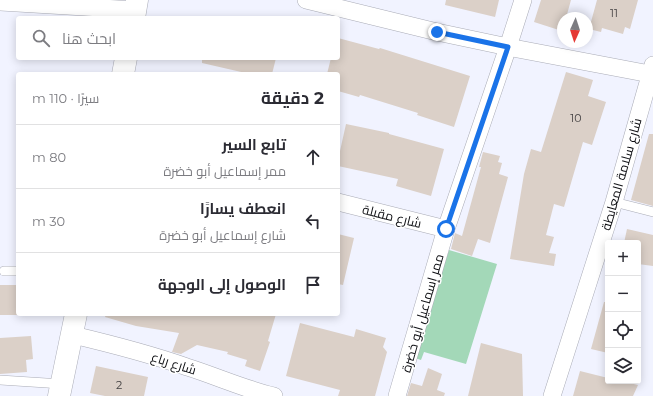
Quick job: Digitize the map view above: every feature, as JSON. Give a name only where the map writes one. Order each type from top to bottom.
[{"type":"street","points":[[306,0],[437,32],[508,47],[652,70]]},
{"type":"street","name":"ممر إسماعيل أبو خضرة","points":[[397,396],[446,229],[523,0]]},
{"type":"street","points":[[0,2],[136,9]]},
{"type":"street","points":[[123,72],[126,60]]},
{"type":"street","name":"شارع سلامة المعايطة","points":[[552,396],[614,202],[652,70]]},
{"type":"street","name":"شارع مقبلة","points":[[340,202],[446,229]]},
{"type":"street","points":[[60,390],[75,324]]},
{"type":"street","name":"شارع رباع","points":[[75,324],[125,348],[170,361],[274,396]]},
{"type":"lane","points":[[614,202],[653,212]]},
{"type":"lane","points":[[4,271],[16,271]]},
{"type":"lane","points":[[0,380],[60,390]]},
{"type":"green space","points":[[449,250],[497,264],[466,364],[424,352],[421,360],[415,358]]},
{"type":"building","points":[[446,0],[499,0],[495,17],[445,5]]},
{"type":"building","points":[[541,0],[571,0],[568,12],[557,12],[557,29],[534,22]]},
{"type":"building","points":[[597,0],[638,0],[630,29],[625,27],[623,34],[602,28],[601,32],[593,30],[593,14]]},
{"type":"building","points":[[340,39],[379,49],[380,48],[470,76],[454,127],[417,115],[418,113],[360,95],[359,97],[340,92],[340,72],[328,72],[330,60],[340,60]]},
{"type":"building","points":[[202,60],[276,60],[272,72],[241,72],[202,63]]},
{"type":"building","points":[[566,72],[593,80],[588,96],[606,102],[592,145],[583,142],[564,207],[554,204],[546,235],[554,237],[549,253],[556,254],[554,266],[510,259],[524,174],[531,149],[541,152]]},
{"type":"building","points":[[346,124],[389,133],[444,149],[431,196],[396,186],[398,179],[340,166],[340,151]]},
{"type":"building","points":[[649,134],[653,134],[653,206],[631,200]]},
{"type":"building","points":[[483,152],[500,156],[498,162],[502,163],[499,174],[508,177],[490,243],[478,239],[472,256],[451,249],[455,233],[462,236],[481,167],[479,167]]},
{"type":"building","points":[[627,229],[653,235],[653,266],[641,264],[641,240],[625,240]]},
{"type":"building","points":[[340,234],[354,238],[343,285],[340,284]]},
{"type":"building","points":[[0,285],[16,285],[16,315],[0,315]]},
{"type":"building","points":[[604,302],[605,302],[605,352],[591,349]]},
{"type":"building","points":[[275,316],[268,341],[270,342],[260,371],[245,366],[247,360],[227,354],[228,352],[197,345],[181,354],[172,352],[179,333],[136,326],[105,317]]},
{"type":"building","points":[[300,323],[354,337],[356,329],[386,338],[383,347],[387,352],[375,396],[338,396],[340,390],[286,376]]},
{"type":"building","points":[[31,336],[33,359],[26,360],[27,372],[0,374],[0,338]]},
{"type":"building","points":[[481,343],[522,354],[523,396],[468,396]]},
{"type":"building","points":[[96,366],[148,377],[144,396],[105,396],[90,393]]},
{"type":"building","points":[[428,368],[442,374],[437,390],[445,393],[444,396],[407,396],[411,383],[422,386]]},
{"type":"building","points":[[580,371],[605,377],[605,384],[638,385],[633,396],[573,396]]},
{"type":"route","points":[[437,32],[508,47],[446,229]]}]
